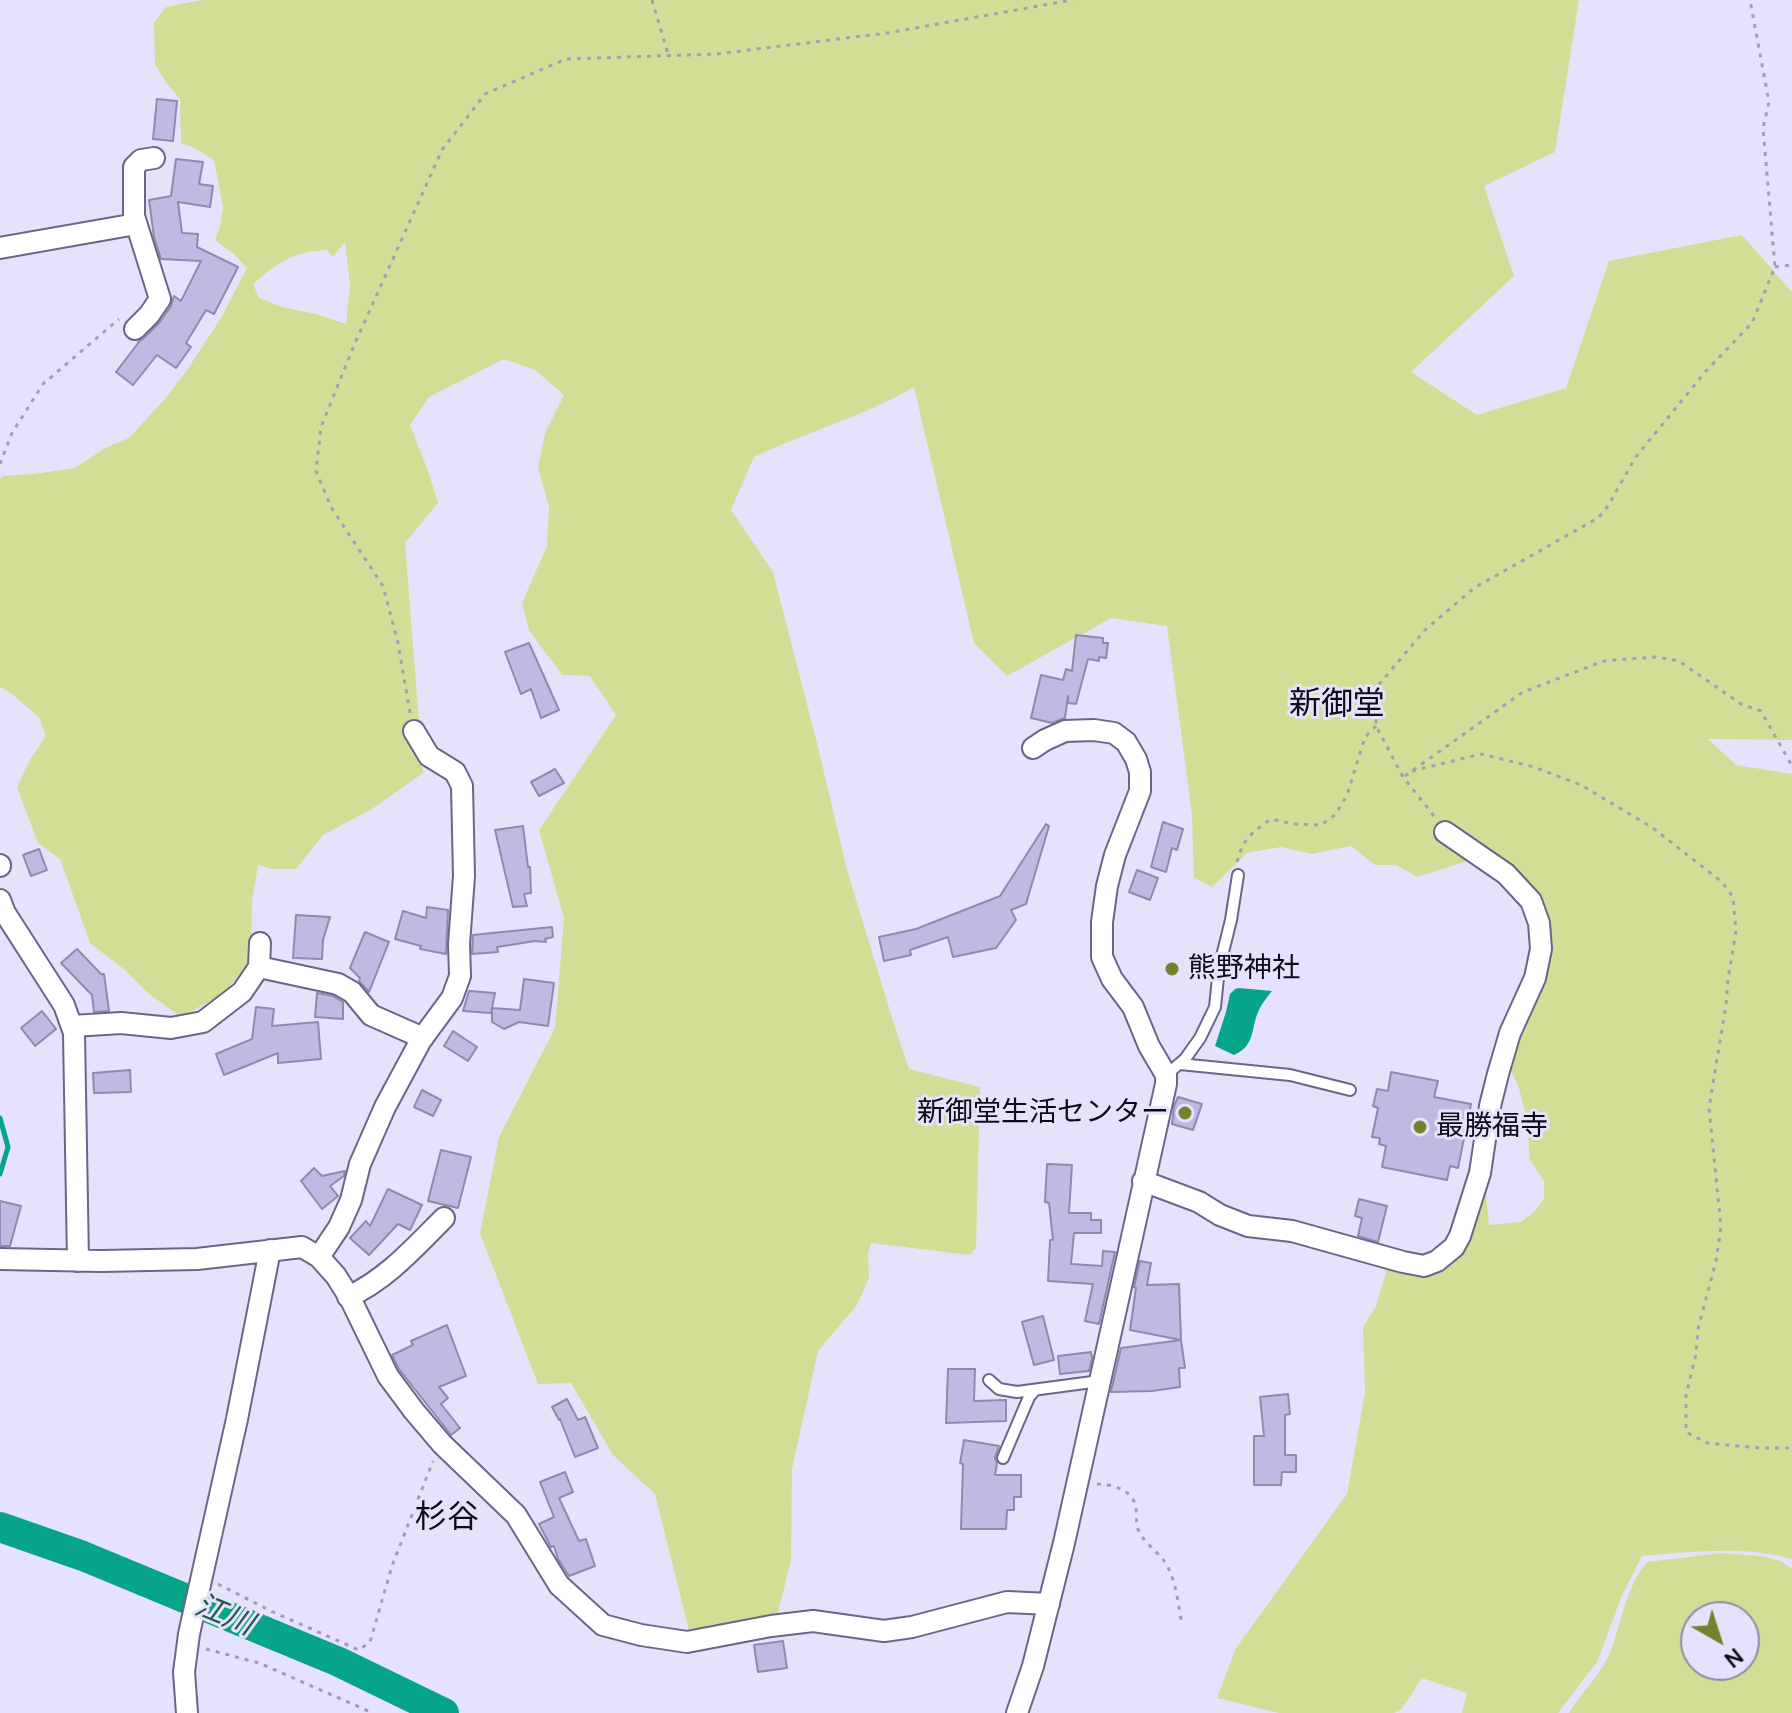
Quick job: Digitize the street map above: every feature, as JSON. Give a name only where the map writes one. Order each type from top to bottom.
[{"type":"street","points":[[130,321],[149,315],[160,299],[134,216],[134,167],[141,160],[154,158]]},
{"type":"street","points":[[0,248],[136,224]]},
{"type":"street","points":[[1017,1713],[1049,1604],[1143,1181],[1166,1084],[1173,1069],[1149,1046],[1133,1007],[1112,979],[1102,957],[1102,922],[1107,886],[1115,855],[1140,791],[1136,759],[1126,742],[1114,733],[1094,730],[1065,731],[1033,748]]},
{"type":"street","points":[[319,1257],[339,1227],[351,1200],[360,1164],[385,1107],[423,1038],[452,998],[460,976],[464,876],[462,786],[455,772],[429,756],[414,731]]},
{"type":"street","points":[[1143,1181],[1199,1202],[1220,1215],[1248,1226],[1292,1231],[1403,1262],[1424,1266],[1437,1261],[1454,1247],[1480,1173],[1498,1074],[1510,1033],[1535,978],[1541,949],[1539,923],[1531,901],[1506,874],[1445,832]]},
{"type":"street","points":[[0,900],[5,913],[64,1005],[74,1033],[78,1261]]},
{"type":"street","points":[[72,1026],[121,1023],[171,1028],[203,1022],[242,992],[259,967],[260,943]]},
{"type":"street","points":[[259,967],[338,984],[352,992],[371,1015],[423,1038]]},
{"type":"street","points":[[348,1297],[362,1291],[395,1267],[444,1218]]},
{"type":"street","points":[[0,1259],[197,1259],[302,1247],[319,1257],[336,1276],[388,1376],[442,1444],[516,1515],[559,1585],[603,1625],[687,1642],[813,1621],[884,1631],[912,1627],[1007,1602],[1049,1604]]},
{"type":"street","points":[[187,1713],[184,1672],[188,1639],[270,1250]]},
{"type":"lane","points":[[1173,1069],[1185,1059],[1200,1038],[1215,1007],[1219,968],[1238,875]]},
{"type":"lane","points":[[1173,1069],[1290,1075],[1350,1090]]},
{"type":"lane","points":[[989,1380],[999,1389],[1017,1392],[1100,1381]]},
{"type":"lane","points":[[1003,1458],[1029,1397],[1035,1390]]},
{"type":"path","points":[[652,0],[669,55]]},
{"type":"path","points":[[414,731],[398,643],[383,586],[331,507],[316,471],[321,427],[355,343],[442,150],[485,94],[566,59],[716,54],[887,33],[1073,0]]},
{"type":"path","points":[[1445,832],[1403,777],[1376,726],[1376,688],[1425,630],[1474,588],[1598,518],[1635,458],[1706,371],[1752,323],[1775,267],[1763,128],[1769,102],[1750,0]]},
{"type":"path","points":[[1775,267],[1792,265]]},
{"type":"path","points":[[0,464],[12,433],[43,384],[130,321]]},
{"type":"path","points":[[1403,777],[1523,692],[1604,661],[1656,657],[1679,661],[1741,704],[1761,711],[1792,766]]},
{"type":"path","points":[[1238,875],[1237,862],[1242,843],[1271,819],[1321,825],[1336,814],[1347,795],[1365,737],[1376,726]]},
{"type":"path","points":[[1412,771],[1481,754],[1534,767],[1581,785],[1653,828],[1722,882],[1733,897],[1736,931],[1709,1108],[1721,1227],[1686,1395],[1686,1432],[1707,1443],[1792,1448]]},
{"type":"path","points":[[201,1581],[359,1650],[370,1642],[392,1566],[436,1452],[442,1444]]},
{"type":"path","points":[[1078,1481],[1122,1488],[1131,1496],[1136,1506],[1141,1537],[1170,1571],[1182,1623]]},
{"type":"path","points":[[188,1639],[259,1663],[373,1713]]},
{"type":"shaded area","points":[[202,0],[1579,0],[1555,152],[1484,186],[1514,276],[1411,372],[1477,415],[1566,388],[1609,261],[1742,235],[1792,292],[1792,740],[1708,739],[1736,765],[1792,774],[1792,1559],[1736,1551],[1642,1556],[1621,1598],[1597,1662],[1558,1713],[1462,1713],[1467,1693],[1422,1678],[1401,1710],[1394,1713],[1279,1713],[1217,1698],[1236,1648],[1347,1494],[1365,1393],[1363,1327],[1376,1306],[1388,1266],[1430,1271],[1486,1192],[1489,1225],[1521,1222],[1535,1211],[1544,1198],[1544,1181],[1530,1160],[1527,1121],[1519,1088],[1496,1038],[1515,1030],[1544,978],[1532,898],[1493,853],[1417,877],[1396,865],[1375,865],[1351,846],[1312,854],[1281,847],[1247,853],[1212,887],[1194,878],[1192,815],[1167,626],[1111,618],[1007,676],[974,643],[914,387],[875,407],[754,457],[731,510],[773,572],[847,870],[909,1069],[980,1087],[976,1248],[970,1255],[871,1243],[868,1253],[869,1278],[857,1305],[818,1351],[792,1469],[791,1560],[777,1617],[689,1630],[655,1494],[613,1455],[571,1383],[538,1384],[480,1233],[499,1137],[555,1028],[564,918],[539,830],[616,715],[590,676],[562,675],[529,630],[522,603],[547,546],[549,507],[538,467],[545,433],[564,395],[535,370],[504,359],[429,397],[410,425],[438,503],[405,543],[423,773],[372,809],[323,835],[296,869],[271,869],[258,865],[252,901],[251,960],[223,994],[181,1017],[90,943],[60,859],[38,843],[17,787],[46,736],[39,717],[0,687],[0,479],[3,476],[75,468],[105,448],[129,438],[185,373],[221,318],[247,268],[215,240],[223,207],[214,160],[181,143],[180,99],[155,64],[154,23],[166,7]],"holes":[[[345,242],[350,286],[346,324],[259,298],[253,284],[278,264],[295,256],[327,250],[333,257]]]},
{"type":"shaded area","points":[[1239,988],[1272,991],[1260,1008],[1250,1040],[1234,1055],[1215,1046],[1230,994]]},
{"type":"shaded area","points":[[1722,1553],[1777,1560],[1792,1569],[1792,1713],[1569,1713],[1607,1659],[1629,1594],[1647,1562]]},
{"type":"building","points":[[157,99],[177,101],[173,141],[153,139]]},
{"type":"building","points":[[176,159],[203,162],[199,184],[213,186],[210,207],[178,202],[182,233],[198,234],[197,247],[238,267],[214,314],[206,310],[186,343],[191,347],[176,368],[157,355],[133,385],[116,372],[138,342],[160,322],[174,296],[181,301],[201,261],[161,259],[154,237],[149,200],[171,196]]},
{"type":"building","points":[[1076,635],[1103,638],[1103,643],[1108,643],[1106,658],[1099,657],[1099,661],[1088,659],[1076,704],[1068,703],[1068,696],[1065,718],[1052,723],[1031,718],[1041,675],[1063,680],[1066,669],[1072,671]]},
{"type":"building","points":[[529,643],[559,710],[541,718],[531,689],[521,694],[505,652]]},
{"type":"building","points":[[555,769],[564,783],[539,796],[531,782]]},
{"type":"building","points":[[1163,822],[1183,829],[1177,850],[1172,848],[1166,872],[1151,867]]},
{"type":"building","points":[[1046,824],[1049,826],[1026,904],[1011,910],[1016,920],[996,948],[953,957],[948,937],[910,950],[911,955],[884,961],[879,937],[916,929],[1000,896]]},
{"type":"building","points":[[523,826],[531,893],[524,894],[527,906],[513,907],[495,830]]},
{"type":"building","points":[[39,849],[47,870],[31,876],[23,855]]},
{"type":"building","points":[[1137,870],[1158,878],[1150,900],[1129,892]]},
{"type":"building","points":[[427,907],[448,910],[446,954],[420,949],[421,946],[395,939],[403,911],[426,918]]},
{"type":"building","points":[[296,915],[330,917],[323,940],[322,959],[293,958]]},
{"type":"building","points":[[552,927],[553,937],[545,939],[546,942],[497,947],[498,952],[472,954],[473,935]]},
{"type":"building","points":[[365,932],[389,942],[369,992],[350,968]]},
{"type":"building","points":[[77,949],[104,974],[109,1011],[94,1012],[92,995],[61,963]]},
{"type":"building","points":[[524,979],[554,983],[548,1026],[519,1022],[504,1029],[492,1022],[492,1008],[520,1010]]},
{"type":"building","points":[[469,991],[495,993],[491,1013],[463,1011]]},
{"type":"building","points":[[317,993],[343,1002],[343,1019],[315,1017]]},
{"type":"building","points":[[256,1007],[274,1009],[272,1026],[318,1022],[321,1059],[278,1063],[278,1053],[224,1075],[216,1054],[252,1039]]},
{"type":"building","points":[[42,1011],[56,1029],[35,1046],[21,1028]]},
{"type":"building","points":[[453,1031],[477,1047],[468,1061],[444,1046]]},
{"type":"building","points":[[130,1070],[131,1092],[94,1093],[93,1073]]},
{"type":"building","name":"最勝福寺","points":[[1391,1072],[1438,1081],[1434,1097],[1471,1104],[1458,1168],[1450,1166],[1447,1180],[1382,1167],[1386,1146],[1379,1144],[1380,1138],[1372,1137],[1378,1108],[1373,1106],[1377,1089],[1388,1091]]},
{"type":"building","points":[[422,1090],[441,1100],[433,1116],[414,1107]]},
{"type":"building","name":"新御堂生活センター","points":[[1178,1097],[1202,1104],[1193,1130],[1172,1124]]},
{"type":"building","points":[[441,1150],[471,1157],[458,1208],[428,1201]]},
{"type":"building","points":[[1047,1164],[1072,1165],[1069,1213],[1091,1213],[1091,1220],[1101,1220],[1101,1233],[1074,1233],[1071,1264],[1102,1266],[1103,1251],[1115,1252],[1099,1324],[1085,1321],[1093,1284],[1048,1281],[1050,1240],[1053,1240],[1049,1203],[1045,1202]]},
{"type":"building","points":[[314,1168],[322,1176],[345,1171],[344,1176],[330,1186],[338,1196],[322,1209],[301,1181]]},
{"type":"building","points":[[388,1189],[422,1205],[410,1230],[398,1224],[369,1255],[350,1238],[366,1221],[370,1226]]},
{"type":"building","points":[[1359,1199],[1387,1206],[1378,1242],[1358,1236],[1362,1218],[1355,1216]]},
{"type":"building","points":[[0,1201],[21,1206],[10,1246],[0,1246]]},
{"type":"building","points":[[1140,1261],[1151,1263],[1147,1285],[1179,1284],[1181,1340],[1130,1330]]},
{"type":"building","points":[[1043,1316],[1054,1360],[1034,1365],[1022,1322]]},
{"type":"building","points":[[447,1325],[466,1376],[439,1387],[448,1398],[441,1404],[460,1428],[451,1435],[399,1369],[392,1355],[413,1345],[411,1341]]},
{"type":"building","points":[[1181,1340],[1185,1368],[1179,1368],[1180,1387],[1111,1392],[1121,1348]]},
{"type":"building","points":[[1091,1352],[1089,1371],[1060,1374],[1058,1356]]},
{"type":"building","points":[[948,1369],[975,1369],[974,1401],[1006,1400],[1006,1421],[946,1423]]},
{"type":"building","points":[[1288,1394],[1290,1414],[1285,1415],[1285,1455],[1296,1455],[1296,1472],[1282,1472],[1281,1485],[1254,1485],[1254,1436],[1264,1436],[1260,1397]]},
{"type":"building","points":[[567,1399],[578,1420],[585,1417],[598,1448],[575,1457],[552,1407]]},
{"type":"building","points":[[964,1440],[999,1446],[995,1475],[1021,1475],[1021,1497],[1014,1497],[1014,1510],[1007,1510],[1006,1529],[961,1529],[963,1464],[960,1463]]},
{"type":"building","points":[[565,1472],[573,1492],[559,1498],[579,1541],[586,1539],[595,1566],[569,1576],[539,1524],[554,1517],[540,1482]]},
{"type":"building","points":[[783,1641],[787,1668],[758,1672],[754,1645]]},
{"type":"waterway","points":[[0,1118],[8,1147],[0,1174]]},
{"type":"waterway","name":"江川","points":[[0,1527],[83,1556],[339,1662],[444,1713]]},
{"type":"place","name":"熊野神社","points":[[1172,969]]},
{"type":"place","name":"新御堂生活センター","points":[[1185,1113]]},
{"type":"place","name":"最勝福寺","points":[[1420,1127]]},
{"type":"district","name":"新御堂","points":[[1337,705]]},
{"type":"district","name":"杉谷","points":[[447,1518]]}]
